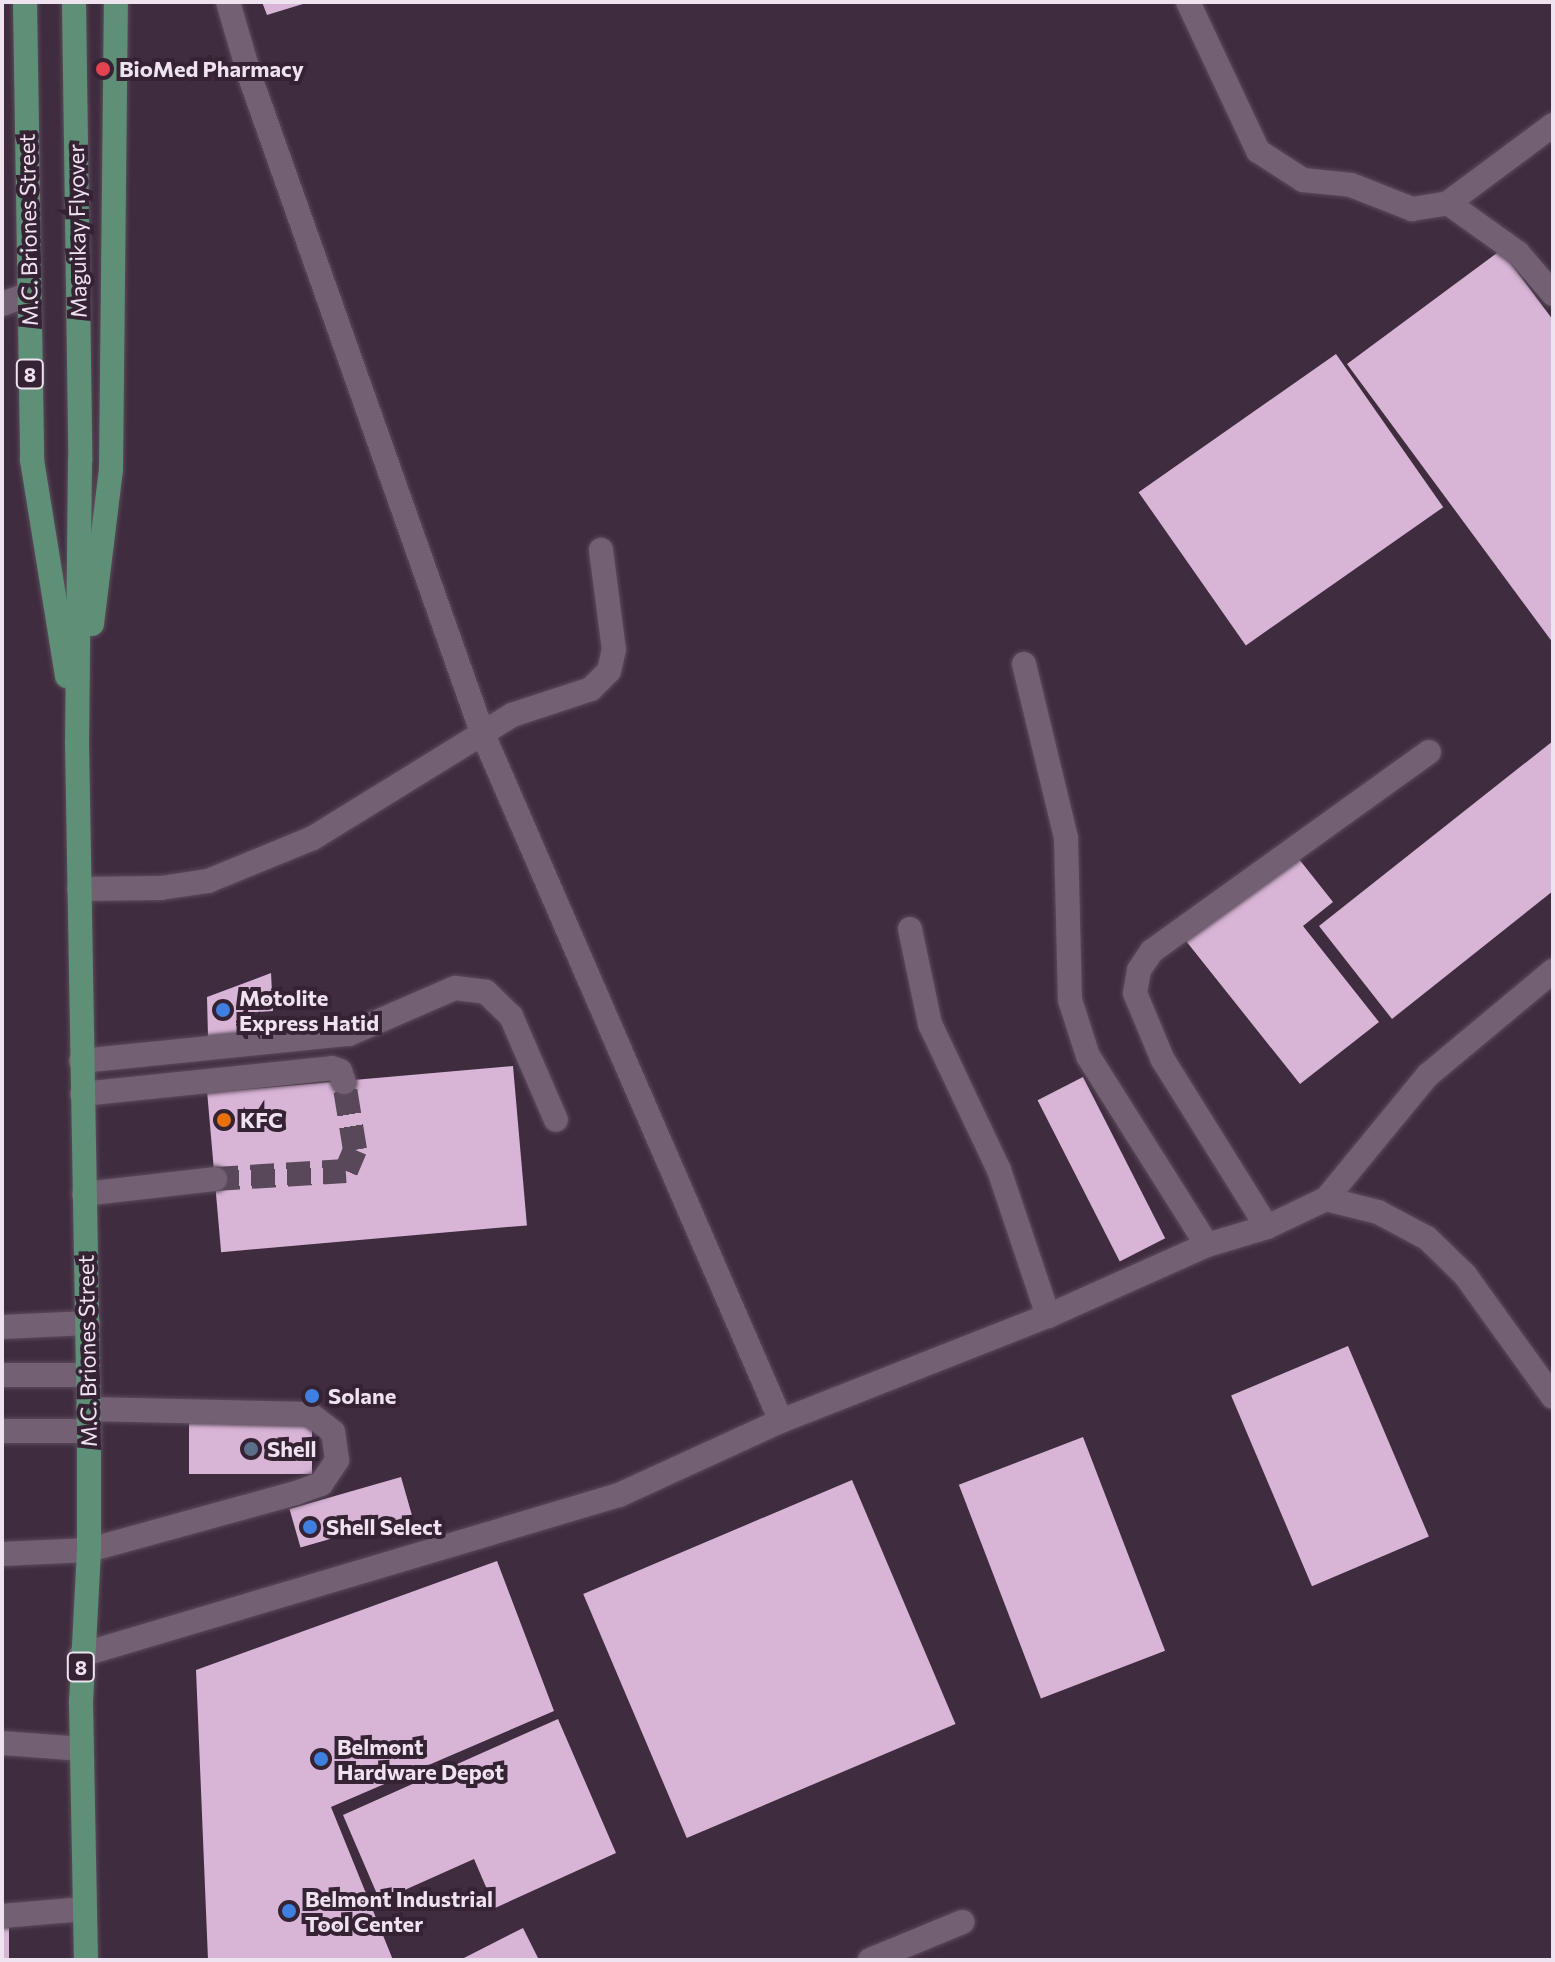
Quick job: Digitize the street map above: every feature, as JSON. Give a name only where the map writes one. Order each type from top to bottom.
[{"type":"main road","name":"M.C. Briones Street","points":[[25,2],[32,460],[77,742]]},
{"type":"main road","name":"Maguikay Flyover","points":[[74,2],[80,460]]},
{"type":"main road","name":"M.C. Briones Street","points":[[77,742],[111,470],[116,2]]},
{"type":"main road","name":"M.C. Briones Street","points":[[80,460],[77,742],[89,1550],[81,1655],[86,1960]]},
{"type":"street","points":[[228,2],[249,74],[482,732],[781,1421]]},
{"type":"street","points":[[1188,2],[1258,151],[1303,180],[1351,185],[1412,209],[1448,203],[1553,125]]},
{"type":"street","points":[[1448,203],[1518,253],[1553,294]]},
{"type":"street","points":[[2,304],[29,294]]},
{"type":"street","points":[[79,889],[208,881],[313,838],[512,715],[591,689],[609,671],[614,650],[601,550]]},
{"type":"street","points":[[1024,664],[1066,838],[1070,1000],[1088,1056],[1207,1245]]},
{"type":"street","points":[[1267,1227],[1162,1058],[1135,993],[1139,970],[1152,951],[1429,752]]},
{"type":"street","points":[[910,929],[930,1024],[999,1170],[1048,1316]]},
{"type":"street","points":[[81,1655],[619,1495],[781,1421],[1048,1316],[1207,1245],[1267,1227],[1326,1199],[1355,1157],[1428,1075],[1553,971]]},
{"type":"street","points":[[81,1061],[349,1034],[455,988],[486,992],[511,1016],[556,1120]]},
{"type":"street","points":[[82,1094],[332,1068],[340,1071],[344,1082]]},
{"type":"street","points":[[84,1194],[215,1179]]},
{"type":"street","points":[[1326,1199],[1378,1212],[1427,1238],[1465,1275],[1553,1397]]},
{"type":"street","points":[[2,1327],[88,1323]]},
{"type":"street","points":[[2,1375],[88,1375]]},
{"type":"street","points":[[2,1431],[88,1420],[310,1414],[333,1432],[337,1446],[331,1474],[321,1484],[89,1550],[2,1554]]},
{"type":"street","points":[[2,1743],[81,1749]]},
{"type":"street","points":[[2,1916],[84,1909]]},
{"type":"street","points":[[870,1960],[962,1922]]},
{"type":"building","points":[[262,2],[306,2],[306,3],[267,15]]},
{"type":"building","points":[[1501,250],[1553,320],[1553,643],[1347,364]]},
{"type":"building","points":[[1336,354],[1443,507],[1246,645],[1139,492]]},
{"type":"building","points":[[1553,741],[1553,891],[1392,1019],[1319,926]]},
{"type":"building","points":[[1295,854],[1333,902],[1303,926],[1379,1022],[1300,1084],[1186,941]]},
{"type":"building","points":[[271,973],[273,1011],[243,1013],[242,1036],[208,1037],[207,997]]},
{"type":"building","points":[[513,1066],[527,1225],[221,1252],[207,1093]]},
{"type":"building","points":[[1083,1077],[1165,1238],[1120,1261],[1038,1100]]},
{"type":"building","points":[[1348,1346],[1429,1537],[1312,1586],[1231,1396]]},
{"type":"building","name":"Shell","points":[[189,1423],[312,1423],[312,1474],[189,1474]]},
{"type":"building","points":[[1083,1437],[1165,1651],[1041,1698],[959,1485]]},
{"type":"building","points":[[401,1477],[412,1515],[301,1547],[289,1509]]},
{"type":"building","points":[[852,1480],[956,1724],[687,1838],[583,1594]]},
{"type":"building","name":"Belmont Hardware Depot","points":[[497,1561],[554,1711],[331,1807],[393,1960],[208,1960],[196,1670]]},
{"type":"building","points":[[558,1719],[616,1853],[495,1908],[474,1859],[380,1901],[343,1815]]},
{"type":"building","points":[[2,1925],[9,1925],[9,1960],[2,1960]]},
{"type":"building","points":[[523,1928],[539,1960],[460,1960]]},
{"type":"tunnel","points":[[215,1179],[346,1171],[355,1150],[344,1082]]},
{"type":"place","name":"BioMed Pharmacy","points":[[103,69]]},
{"type":"place","name":"Motolite Express Hatid","points":[[223,1010]]},
{"type":"place","name":"KFC","points":[[224,1120]]},
{"type":"place","name":"Solane","points":[[312,1396]]},
{"type":"place","name":"Shell","points":[[251,1449]]},
{"type":"place","name":"Shell Select","points":[[310,1527]]},
{"type":"place","name":"Belmont Hardware Depot","points":[[321,1759]]},
{"type":"place","name":"Belmont Industrial Tool Center","points":[[289,1911]]}]
